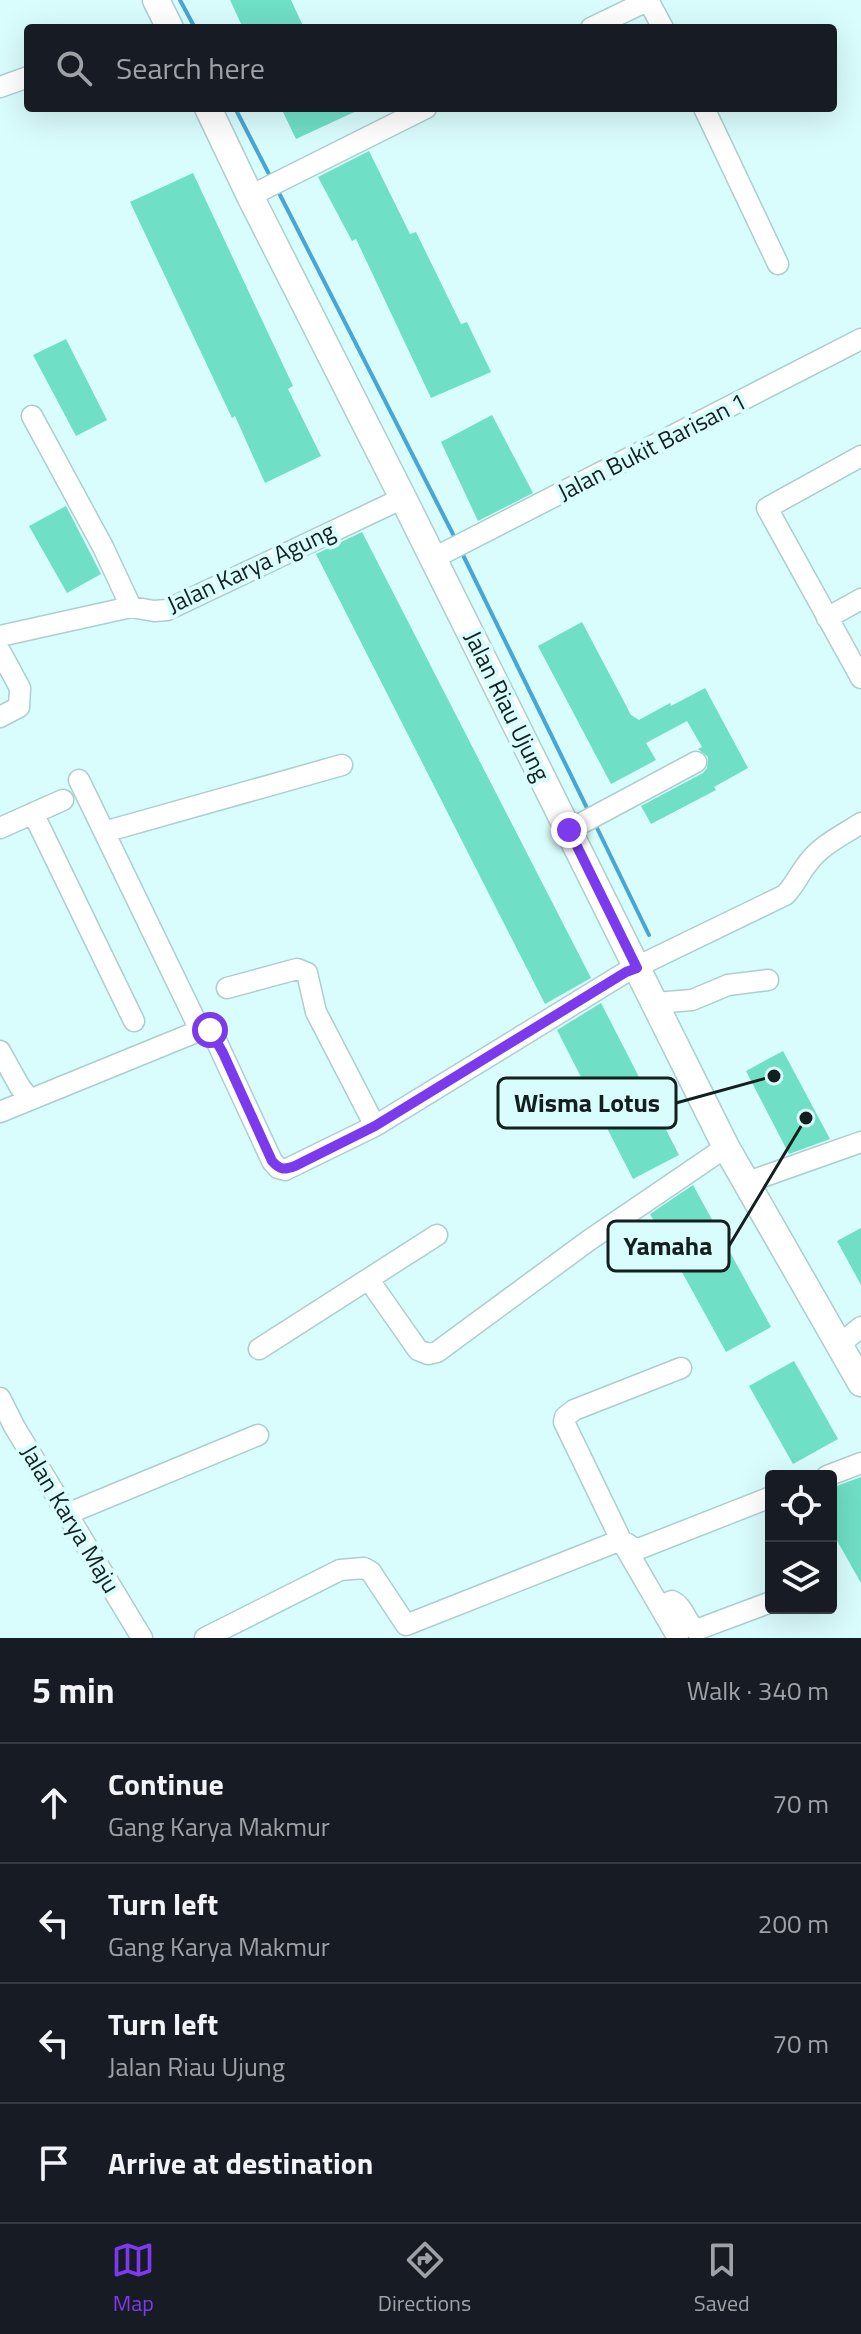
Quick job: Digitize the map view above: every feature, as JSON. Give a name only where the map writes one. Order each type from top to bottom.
[{"type":"main road","points":[[156,0],[168,24]]},
{"type":"main road","name":"Jalan Riau Ujung","points":[[210,112],[257,192],[403,498],[439,556],[569,830],[726,1147],[861,1383]]},
{"type":"street","points":[[599,24],[648,0],[661,24]]},
{"type":"street","points":[[0,87],[24,78]]},
{"type":"street","points":[[257,192],[418,112]]},
{"type":"street","points":[[706,112],[778,264]]},
{"type":"street","name":"Jalan Bukit Barisan 1","points":[[439,556],[861,339]]},
{"type":"street","points":[[32,416],[103,547],[131,607]]},
{"type":"street","points":[[861,456],[767,508],[861,678]]},
{"type":"street","name":"Jalan Karya Agung","points":[[0,636],[131,607],[167,610],[403,498]]},
{"type":"street","points":[[827,618],[861,599]]},
{"type":"street","points":[[0,651],[20,688],[19,707],[0,717]]},
{"type":"street","points":[[569,830],[696,762]]},
{"type":"street","points":[[104,832],[342,765]]},
{"type":"street","points":[[79,780],[200,1030]]},
{"type":"street","points":[[0,828],[63,800]]},
{"type":"street","points":[[33,813],[134,1021]]},
{"type":"street","points":[[0,1112],[24,1093],[206,1028],[214,1036],[272,1161],[285,1170],[375,1126],[626,972],[785,895],[796,885],[815,854],[861,823]]},
{"type":"street","points":[[227,988],[297,969],[307,973],[316,1012],[375,1126]]},
{"type":"street","points":[[655,1003],[692,1000],[728,985],[768,980]]},
{"type":"street","points":[[0,1051],[24,1093]]},
{"type":"street","points":[[745,1183],[861,1142]]},
{"type":"street","points":[[369,1280],[418,1350],[428,1354],[437,1352],[588,1241],[726,1147]]},
{"type":"street","points":[[259,1349],[437,1235]]},
{"type":"street","points":[[839,1345],[861,1327]]},
{"type":"street","points":[[678,1638],[621,1540],[564,1422],[565,1417],[574,1410],[681,1368]]},
{"type":"street","name":"Jalan Karya Maju","points":[[0,1398],[7,1429],[67,1514],[142,1638]]},
{"type":"street","points":[[67,1514],[258,1435]]},
{"type":"street","points":[[837,1472],[861,1463]]},
{"type":"street","points":[[621,1540],[634,1548],[641,1548],[765,1499]]},
{"type":"street","points":[[205,1638],[351,1567],[371,1572],[407,1632],[621,1540]]},
{"type":"street","points":[[660,1606],[672,1601],[678,1603],[696,1630],[765,1604]]},
{"type":"building","points":[[230,0],[291,0],[302,24],[241,24]]},
{"type":"building","points":[[283,112],[354,112],[296,139]]},
{"type":"building","points":[[369,151],[410,234],[416,232],[461,324],[467,322],[491,372],[431,398],[356,239],[352,241],[318,177]]},
{"type":"building","points":[[193,173],[293,386],[288,389],[321,456],[265,483],[130,202]]},
{"type":"building","points":[[66,339],[107,420],[76,436],[33,355]]},
{"type":"building","points":[[492,415],[533,493],[478,521],[441,442]]},
{"type":"building","points":[[66,506],[101,574],[67,593],[29,526]]},
{"type":"building","points":[[362,532],[591,978],[545,1004],[316,554]]},
{"type":"building","points":[[582,622],[631,715],[639,720],[705,688],[748,768],[714,787],[716,790],[651,824],[641,806],[703,773],[708,757],[698,749],[702,747],[687,721],[646,743],[656,760],[611,784],[538,646]]},
{"type":"building","points":[[601,1003],[679,1155],[633,1179],[557,1030]]},
{"type":"building","points":[[783,1051],[830,1139],[789,1154],[746,1071]]},
{"type":"building","points":[[693,1185],[771,1327],[726,1352],[650,1214]]},
{"type":"building","points":[[861,1228],[861,1285],[837,1241]]},
{"type":"building","points":[[794,1361],[838,1439],[793,1464],[749,1386]]},
{"type":"building","points":[[861,1477],[861,1583],[837,1541],[837,1486]]},
{"type":"waterway","points":[[180,0],[193,24]]},
{"type":"waterway","points":[[237,112],[272,180]]},
{"type":"waterway","points":[[278,191],[456,540]]},
{"type":"waterway","points":[[461,551],[587,808]]},
{"type":"waterway","points":[[597,828],[649,935]]},
{"type":"place","name":"Wisma Lotus","points":[[774,1076]]},
{"type":"place","name":"Yamaha","points":[[806,1118]]},
{"type":"route","points":[[210,1030],[278,1168],[285,1170],[295,1166],[375,1126],[637,968],[569,830]]}]
